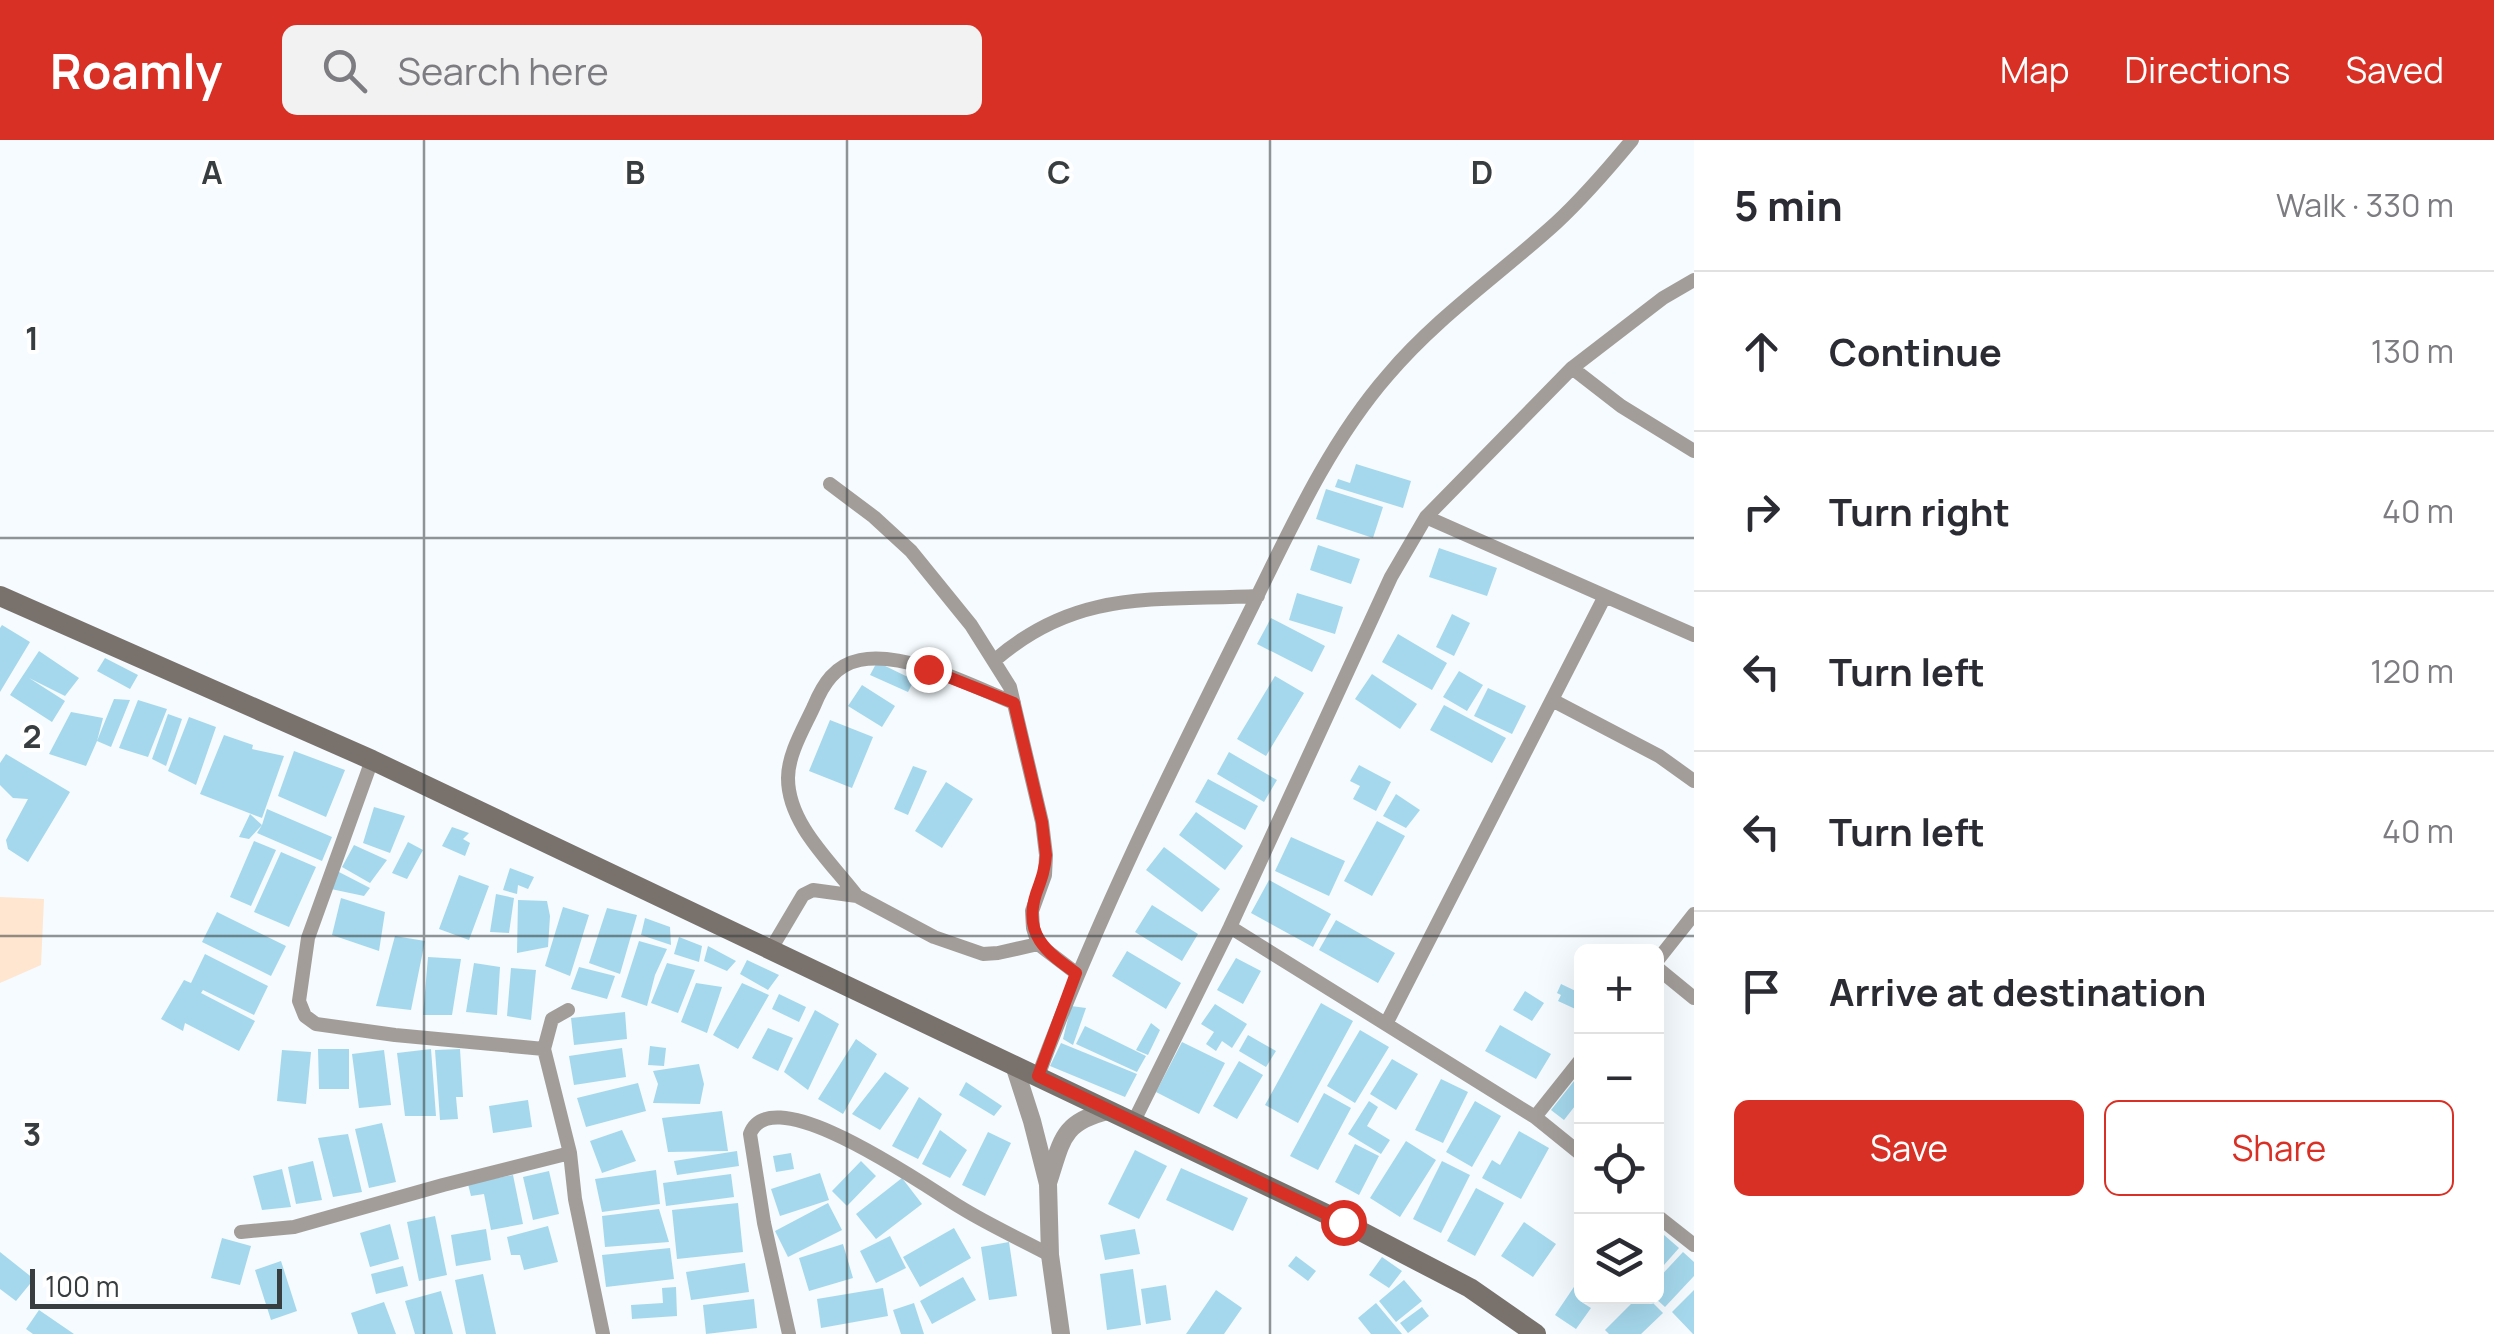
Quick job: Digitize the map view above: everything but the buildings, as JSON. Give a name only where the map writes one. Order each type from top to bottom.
[{"type":"main road","points":[[0,596],[372,760],[1038,1076],[1409,1255],[1470,1288],[1536,1334]]},
{"type":"street","points":[[1038,1076],[1076,973],[1170,772],[1345,434],[1386,377],[1432,328],[1575,205],[1632,140]]},
{"type":"street","points":[[1133,1122],[1230,927],[1390,576],[1426,517],[1572,368],[1663,298],[1694,280]]},
{"type":"street","points":[[1572,368],[1621,406],[1694,451]]},
{"type":"street","points":[[830,484],[874,517],[911,552],[950,596],[1010,687],[1042,822],[1046,855],[1045,875],[1032,911],[1032,928],[1038,944],[1076,973]]},
{"type":"street","points":[[1426,517],[1694,635]]},
{"type":"street","points":[[995,660],[1036,628],[1086,607],[1258,596]]},
{"type":"street","points":[[1386,1024],[1605,596]]},
{"type":"street","points":[[857,896],[807,831],[790,797],[788,776],[792,759],[829,677],[842,666],[879,659],[928,669],[1014,703]]},
{"type":"street","points":[[1552,700],[1659,756],[1694,780]]},
{"type":"street","points":[[372,760],[308,938],[299,1001],[304,1016],[316,1024],[395,1035],[544,1049]]},
{"type":"street","points":[[771,949],[803,895],[814,890],[857,896],[958,948],[998,954],[1038,944]]},
{"type":"street","points":[[1664,954],[1694,914]]},
{"type":"street","points":[[1230,927],[1535,1117],[1574,1148]]},
{"type":"street","points":[[1664,972],[1694,998]]},
{"type":"street","points":[[568,1010],[552,1019],[544,1049],[570,1153],[598,1333]]},
{"type":"street","points":[[1014,1066],[1048,1184],[1050,1255],[1061,1334]]},
{"type":"street","points":[[1535,1117],[1574,1068]]},
{"type":"street","points":[[1048,1184],[1070,1127],[1088,1116],[1108,1111]]},
{"type":"street","points":[[789,1334],[764,1223],[750,1134],[754,1123],[762,1118],[776,1116],[810,1124],[853,1143],[964,1210],[1050,1255]]},
{"type":"street","points":[[241,1232],[294,1227],[570,1153]]},
{"type":"street","points":[[1664,1221],[1694,1245]]},
{"type":"shaded area","points":[[0,897],[44,899],[41,965],[0,983]]},
{"type":"route","points":[[928,669],[1014,703],[1046,855],[1045,875],[1032,911],[1032,928],[1038,944],[1076,973],[1038,1076],[1343,1222]]}]
